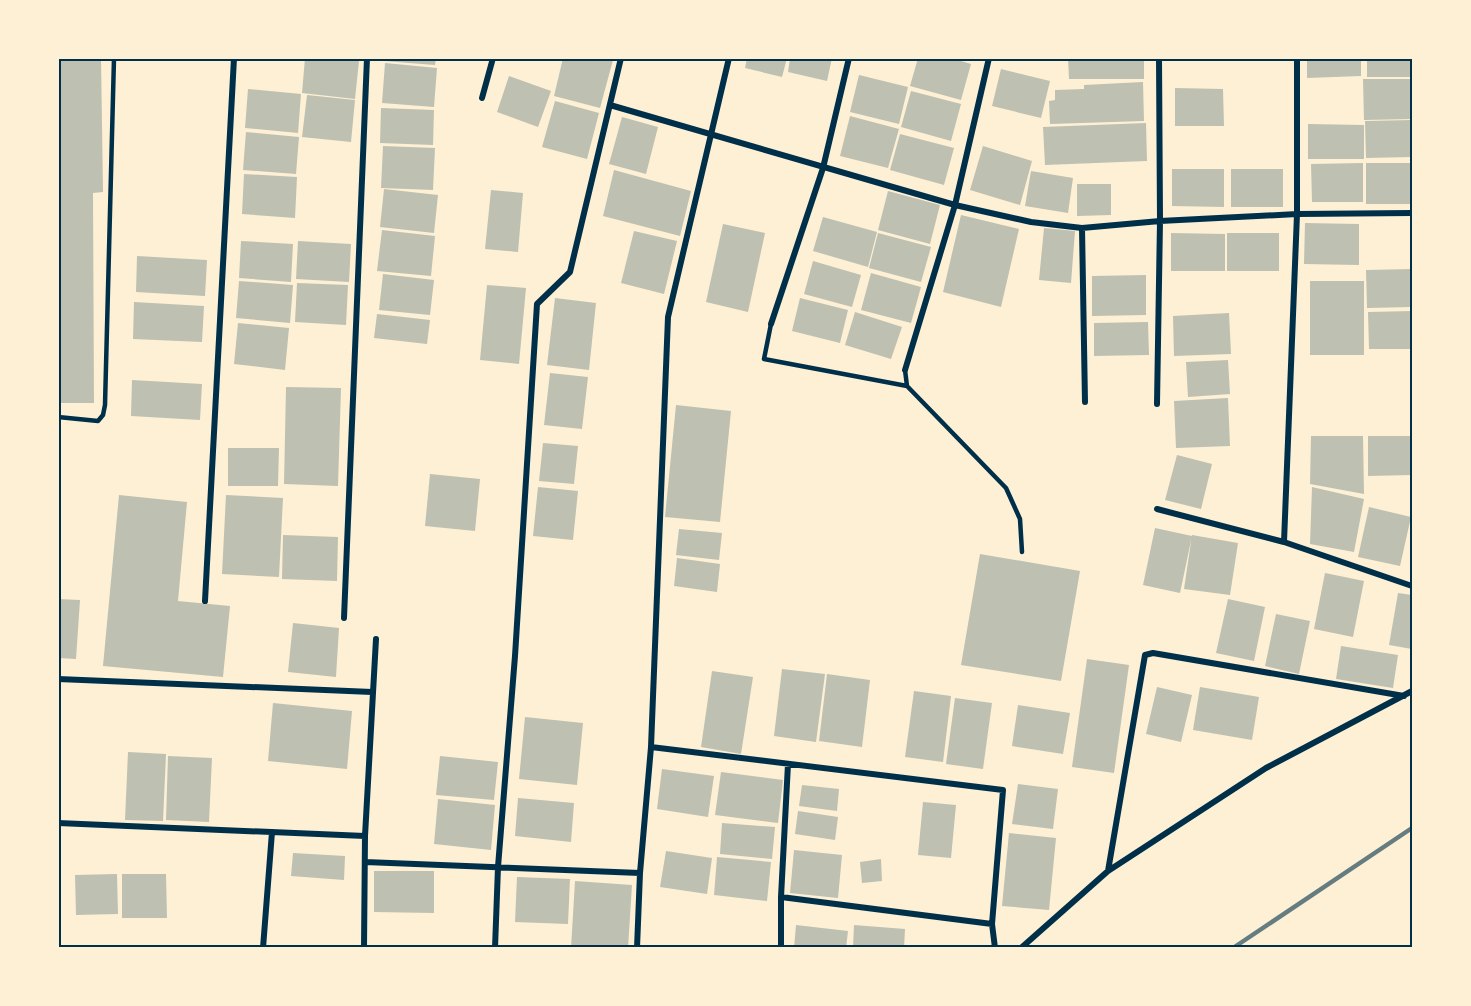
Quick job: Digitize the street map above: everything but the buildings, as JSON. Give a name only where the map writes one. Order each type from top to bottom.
[{"type":"street","points":[[205,601],[234,58]]},
{"type":"street","points":[[344,618],[367,58]]},
{"type":"street","points":[[482,98],[493,58]]},
{"type":"street","points":[[495,948],[498,867],[515,657],[537,304],[570,272],[621,58]]},
{"type":"street","points":[[637,948],[640,873],[651,747],[668,317],[729,58]]},
{"type":"street","points":[[771,324],[823,168],[849,58]]},
{"type":"street","points":[[905,370],[955,205],[989,58]]},
{"type":"street","points":[[1157,404],[1160,221],[1159,58]]},
{"type":"street","points":[[1284,543],[1297,214],[1297,58]]},
{"type":"street","points":[[610,105],[955,205],[1031,222],[1082,228],[1160,221],[1297,214],[1413,213]]},
{"type":"street","points":[[1082,228],[1085,402]]},
{"type":"street","points":[[1157,509],[1284,543],[1413,586]]},
{"type":"street","points":[[364,948],[365,836],[376,639]]},
{"type":"street","points":[[1108,872],[1145,655],[1153,653],[1404,696]]},
{"type":"street","points":[[58,679],[372,692]]},
{"type":"street","points":[[1021,948],[1108,872],[1266,768],[1413,692]]},
{"type":"street","points":[[651,747],[1003,790],[992,924],[995,948]]},
{"type":"street","points":[[781,948],[781,897],[788,764]]},
{"type":"street","points":[[58,823],[365,836]]},
{"type":"street","points":[[263,948],[272,832]]},
{"type":"street","points":[[364,862],[640,873]]},
{"type":"street","points":[[781,897],[992,924]]},
{"type":"lane","points":[[58,417],[91,422],[103,415],[105,405],[114,58]]},
{"type":"lane","points":[[771,324],[764,359],[907,386],[1006,488],[1020,519],[1022,552]]},
{"type":"lane","points":[[905,370],[907,386]]},
{"type":"railway","points":[[1233,948],[1412,828]]}]
